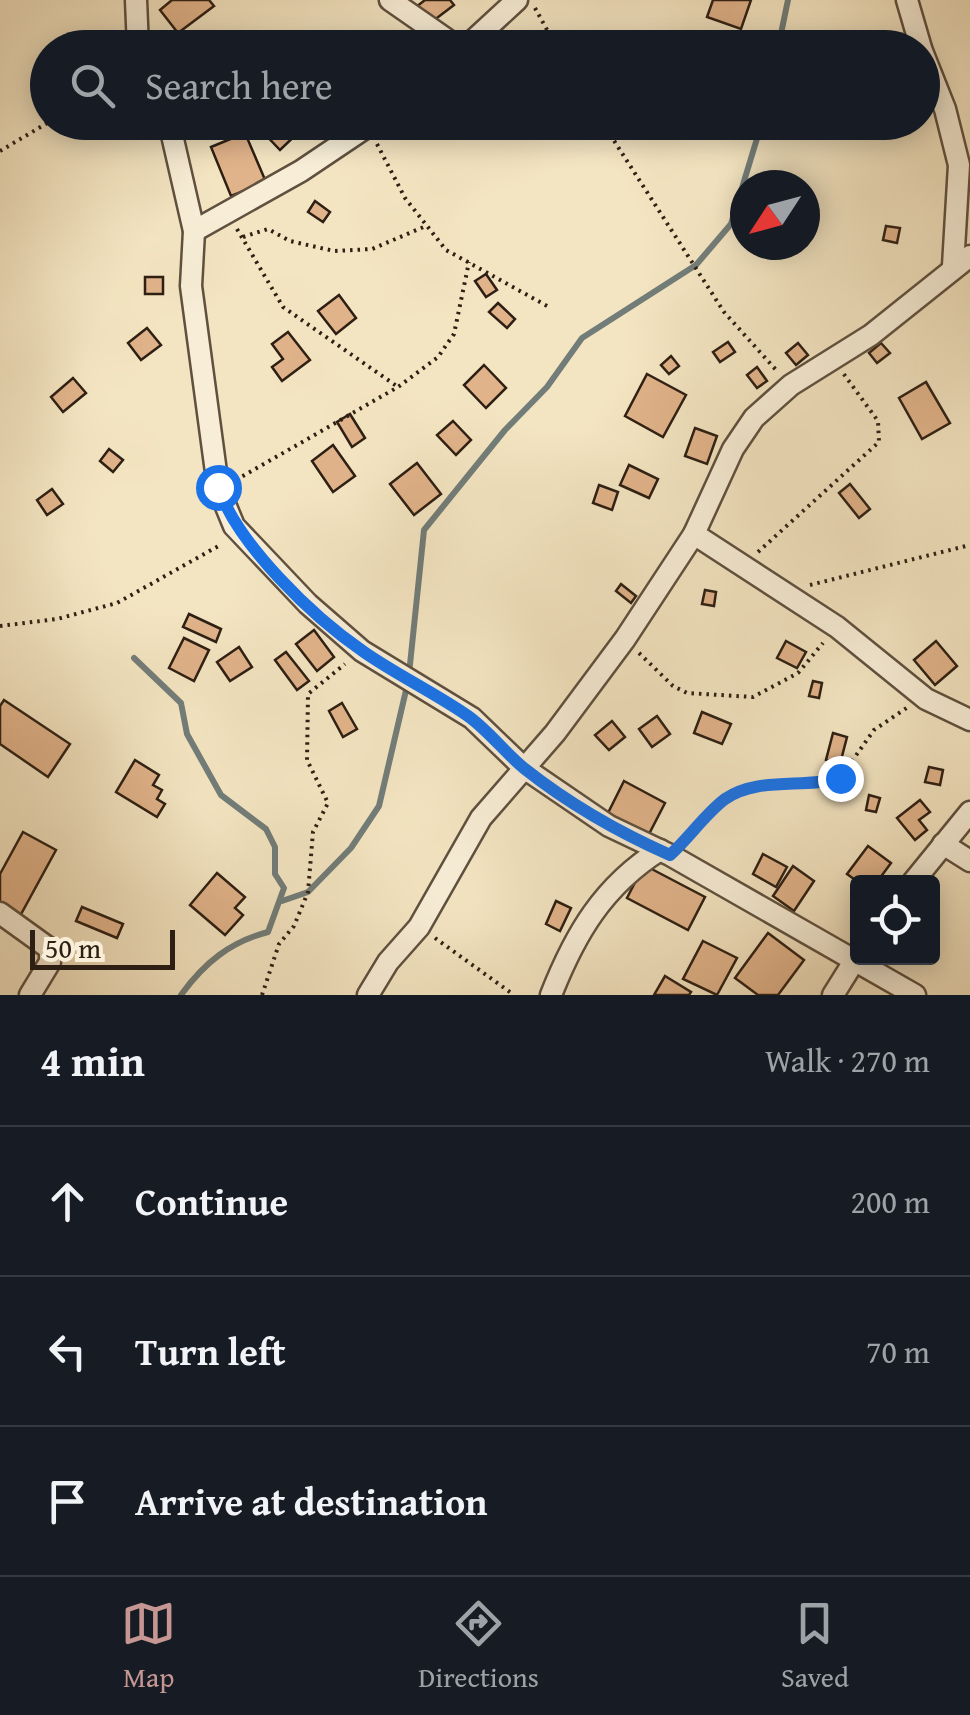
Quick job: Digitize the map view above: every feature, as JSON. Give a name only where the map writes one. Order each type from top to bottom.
[{"type":"street","points":[[136,0],[137,30]]},
{"type":"street","points":[[390,0],[435,30]]},
{"type":"street","points":[[483,30],[517,0]]},
{"type":"street","points":[[908,0],[917,30]]},
{"type":"street","points":[[368,995],[388,962],[419,926],[481,818],[555,734],[694,534],[743,432],[791,385],[871,335],[962,261],[959,165],[940,96]]},
{"type":"street","points":[[173,140],[194,231],[190,286],[218,487],[234,526],[308,604],[362,650],[472,718],[524,768],[609,826],[850,953]]},
{"type":"street","points":[[194,231],[347,140]]},
{"type":"street","points":[[694,534],[786,591],[926,698],[970,720]]},
{"type":"street","points":[[920,875],[970,812]]},
{"type":"street","points":[[944,844],[970,861]]},
{"type":"street","points":[[551,995],[569,949],[602,897],[665,853]]},
{"type":"street","points":[[0,913],[50,949],[50,962],[30,995]]},
{"type":"street","points":[[833,995],[851,965]]},
{"type":"street","points":[[870,965],[915,995]]},
{"type":"path","points":[[530,0],[548,30]]},
{"type":"path","points":[[0,151],[30,133]]},
{"type":"path","points":[[378,140],[405,198],[446,250],[548,307]]},
{"type":"path","points":[[614,140],[724,312],[791,385]]},
{"type":"path","points":[[227,214],[283,308],[398,387]]},
{"type":"path","points":[[243,237],[268,229],[313,248],[363,251],[426,226]]},
{"type":"path","points":[[218,487],[244,477],[331,422],[398,387],[446,348],[458,316],[469,262]]},
{"type":"path","points":[[744,566],[879,442],[878,420],[832,358]]},
{"type":"path","points":[[0,626],[57,619],[117,603],[224,543],[234,526]]},
{"type":"path","points":[[786,591],[970,544]]},
{"type":"path","points":[[624,639],[673,686],[687,693],[752,697],[798,673],[836,627]]},
{"type":"path","points":[[262,995],[279,944],[294,926],[308,892],[313,832],[328,803],[307,760],[308,694],[362,650]]},
{"type":"path","points":[[665,853],[729,796],[778,783],[822,784],[840,778],[874,730],[926,698]]},
{"type":"path","points":[[419,926],[514,995]]},
{"type":"building","points":[[172,0],[209,0],[214,6],[182,30],[176,30],[160,10]]},
{"type":"building","points":[[425,0],[450,0],[454,5],[429,24],[416,7]]},
{"type":"building","points":[[713,0],[751,0],[741,29],[707,17]]},
{"type":"building","points":[[228,140],[248,140],[266,182],[231,196],[211,147]]},
{"type":"building","points":[[270,140],[290,140],[280,150]]},
{"type":"building","points":[[315,201],[330,212],[323,222],[308,212]]},
{"type":"building","points":[[886,226],[900,228],[897,243],[883,240]]},
{"type":"building","points":[[486,274],[497,290],[486,297],[475,281]]},
{"type":"building","points":[[145,277],[163,277],[163,294],[145,294]]},
{"type":"building","points":[[339,295],[356,318],[336,334],[318,311]]},
{"type":"building","points":[[498,303],[515,319],[507,328],[489,312]]},
{"type":"building","points":[[147,328],[161,345],[141,360],[128,343]]},
{"type":"building","points":[[288,332],[310,360],[282,381],[272,367],[283,359],[272,344]]},
{"type":"building","points":[[728,342],[735,352],[720,362],[713,352]]},
{"type":"building","points":[[798,343],[808,355],[796,365],[786,353]]},
{"type":"building","points":[[881,343],[890,353],[877,363],[869,353]]},
{"type":"building","points":[[671,356],[679,366],[669,374],[661,365]]},
{"type":"building","points":[[484,365],[506,388],[486,408],[464,385]]},
{"type":"building","points":[[757,367],[767,381],[757,388],[747,375]]},
{"type":"building","points":[[647,374],[686,395],[663,437],[625,416]]},
{"type":"building","points":[[73,378],[86,393],[63,412],[51,397]]},
{"type":"building","points":[[926,382],[950,423],[922,439],[899,398]]},
{"type":"building","points":[[350,414],[365,438],[352,447],[337,422]]},
{"type":"building","points":[[453,421],[471,440],[456,455],[437,435]]},
{"type":"building","points":[[695,428],[717,436],[707,464],[685,456]]},
{"type":"building","points":[[333,445],[355,476],[333,492],[312,461]]},
{"type":"building","points":[[109,449],[123,460],[113,472],[100,461]]},
{"type":"building","points":[[417,463],[441,494],[414,515],[390,484]]},
{"type":"building","points":[[629,465],[658,479],[649,498],[620,485]]},
{"type":"building","points":[[850,484],[870,509],[859,518],[839,493]]},
{"type":"building","points":[[599,485],[618,492],[612,510],[593,503]]},
{"type":"building","points":[[52,489],[63,504],[47,515],[37,500]]},
{"type":"building","points":[[621,584],[636,596],[631,603],[616,591]]},
{"type":"building","points":[[705,590],[716,592],[714,606],[702,604]]},
{"type":"building","points":[[189,614],[221,629],[216,642],[183,627]]},
{"type":"building","points":[[314,630],[334,657],[317,671],[296,644]]},
{"type":"building","points":[[184,638],[209,650],[194,681],[169,668]]},
{"type":"building","points":[[786,641],[806,652],[797,668],[777,658]]},
{"type":"building","points":[[936,641],[957,666],[935,685],[914,660]]},
{"type":"building","points":[[239,647],[252,667],[230,681],[217,662]]},
{"type":"building","points":[[286,652],[309,681],[297,690],[275,660]]},
{"type":"building","points":[[813,681],[822,683],[819,698],[809,696]]},
{"type":"building","points":[[4,700],[70,744],[48,777],[0,744],[0,706]]},
{"type":"building","points":[[342,703],[357,729],[343,737],[329,711]]},
{"type":"building","points":[[702,712],[731,724],[722,744],[694,733]]},
{"type":"building","points":[[657,716],[670,734],[652,747],[639,729]]},
{"type":"building","points":[[612,721],[625,737],[609,750],[595,735]]},
{"type":"building","points":[[833,733],[847,737],[840,764],[826,760]]},
{"type":"building","points":[[135,760],[159,775],[153,785],[162,790],[157,799],[165,804],[157,817],[116,792]]},
{"type":"building","points":[[929,767],[943,770],[940,785],[925,782]]},
{"type":"building","points":[[624,781],[665,803],[649,834],[608,813]]},
{"type":"building","points":[[869,795],[880,798],[876,812],[866,810]]},
{"type":"building","points":[[920,800],[930,812],[919,820],[927,830],[915,840],[897,818]]},
{"type":"building","points":[[23,832],[56,850],[20,916],[0,904],[0,874]]},
{"type":"building","points":[[868,846],[891,863],[882,875],[847,874]]},
{"type":"building","points":[[763,854],[787,867],[776,887],[753,874]]},
{"type":"building","points":[[644,865],[705,897],[688,930],[627,898]]},
{"type":"building","points":[[793,866],[814,881],[794,911],[773,896]]},
{"type":"building","points":[[217,873],[245,897],[235,908],[243,915],[225,935],[190,905]]},
{"type":"building","points":[[556,901],[571,908],[560,931],[546,924]]},
{"type":"building","points":[[82,907],[123,924],[117,938],[76,921]]},
{"type":"building","points":[[768,933],[804,960],[778,995],[758,995],[735,978]]},
{"type":"building","points":[[703,941],[737,958],[717,995],[683,979]]},
{"type":"building","points":[[665,976],[691,992],[689,995],[654,995]]},
{"type":"waterway","points":[[782,30],[788,0]]},
{"type":"waterway","points":[[409,674],[424,530],[505,430],[547,387],[582,338],[696,265],[731,224],[757,140]]},
{"type":"waterway","points":[[134,658],[181,703],[187,734],[221,795],[266,829],[275,847],[275,874],[284,888],[268,932],[219,955],[181,995]]},
{"type":"waterway","points":[[282,901],[308,892],[351,848],[379,806],[407,686]]},
{"type":"route","points":[[218,487],[234,526],[308,604],[362,650],[472,718],[524,768],[609,826],[670,855],[729,796],[778,783],[822,784],[840,778]]}]
